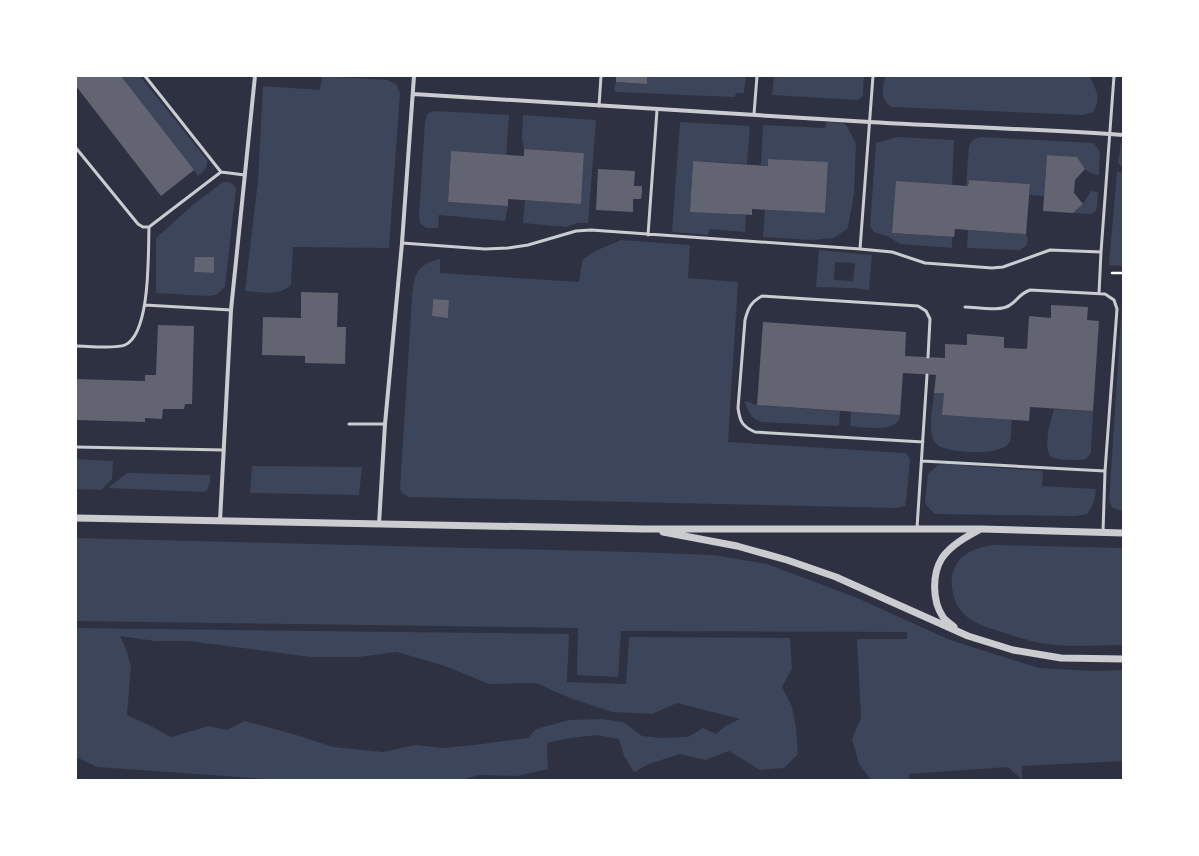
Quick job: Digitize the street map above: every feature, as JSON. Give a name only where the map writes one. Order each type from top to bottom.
[{"type":"street","points":[[220,521],[225,450],[231,310],[255,76]]},
{"type":"street","points":[[379,524],[385,424],[402,243],[414,76]]},
{"type":"street","points":[[413,94],[657,110],[754,114],[870,122],[1123,135]]},
{"type":"street","points":[[76,518],[644,529],[982,529],[1123,532]]},
{"type":"street","points":[[644,529],[737,546],[787,560],[836,577],[968,636],[1013,650],[1040,655],[1074,658],[1123,659]]},
{"type":"street","points":[[968,636],[954,627],[943,616],[936,601],[936,573],[942,558],[951,548],[965,538],[982,529]]},
{"type":"lane","points":[[144,76],[221,172],[245,175]]},
{"type":"lane","points":[[599,106],[601,76]]},
{"type":"lane","points":[[754,114],[757,76]]},
{"type":"lane","points":[[860,248],[873,76]]},
{"type":"lane","points":[[1099,293],[1114,76]]},
{"type":"lane","points":[[648,235],[657,110]]},
{"type":"lane","points":[[76,148],[138,224],[143,227],[149,227],[221,172]]},
{"type":"lane","points":[[76,346],[125,345],[132,339],[137,330],[145,305],[149,227]]},
{"type":"lane","points":[[402,243],[485,249],[508,248],[528,245],[576,231],[591,230],[860,248],[892,252],[925,263],[992,268],[1004,267],[1050,250],[1101,252]]},
{"type":"lane","points":[[966,306],[1000,308],[1010,306],[1022,293],[1030,290],[1099,293],[1105,294],[1114,300],[1117,309],[1105,471],[1103,532]]},
{"type":"lane","points":[[923,442],[755,432],[746,428],[740,419],[738,408],[748,308],[754,300],[762,296],[918,306],[926,311],[930,319],[928,357]]},
{"type":"lane","points":[[145,305],[231,310]]},
{"type":"lane","points":[[917,530],[927,374]]},
{"type":"lane","points":[[349,424],[385,424]]},
{"type":"lane","points":[[76,447],[225,450]]},
{"type":"lane","points":[[922,461],[1105,471]]},
{"type":"shaded area","points":[[121,76],[140,76],[207,160],[207,165],[202,173],[198,176]]},
{"type":"shaded area","points":[[322,76],[387,80],[396,84],[400,93],[389,248],[293,247],[291,285],[281,291],[269,293],[245,291],[258,180],[263,86],[320,90]]},
{"type":"shaded area","points":[[647,76],[746,76],[744,93],[737,93],[734,97],[616,92],[614,90],[616,82],[647,84]]},
{"type":"shaded area","points":[[774,76],[864,76],[863,96],[858,100],[772,95]]},
{"type":"shaded area","points":[[885,76],[1090,77],[1098,98],[1093,112],[1083,115],[891,107],[887,104],[883,97]]},
{"type":"shaded area","points":[[435,111],[509,115],[506,155],[451,152],[448,202],[508,206],[505,221],[439,215],[438,228],[426,228],[420,223],[419,214],[425,122],[428,113]]},
{"type":"shaded area","points":[[523,115],[596,120],[588,223],[578,223],[566,227],[523,223],[525,200],[581,203],[584,153],[524,149],[522,139]]},
{"type":"shaded area","points":[[680,122],[750,126],[747,164],[693,161],[690,211],[746,215],[745,232],[709,229],[708,235],[672,232]]},
{"type":"shaded area","points":[[827,122],[843,123],[847,126],[856,144],[854,194],[848,228],[834,238],[811,240],[763,237],[765,209],[825,213],[828,163],[769,159],[768,166],[761,165],[763,125],[825,128]]},
{"type":"shaded area","points":[[897,137],[954,140],[952,185],[892,233],[952,237],[952,248],[900,244],[887,236],[874,232],[870,226],[876,143]]},
{"type":"shaded area","points":[[982,137],[1094,143],[1100,152],[1099,175],[1088,172],[1077,157],[1047,155],[1044,196],[1029,195],[1030,184],[969,180],[968,186],[966,186],[969,146],[971,142]]},
{"type":"shaded area","points":[[1121,143],[1123,143],[1123,168],[1118,163]]},
{"type":"shaded area","points":[[1117,171],[1123,173],[1123,266],[1109,265]]},
{"type":"shaded area","points":[[223,182],[230,183],[236,188],[225,287],[216,295],[208,296],[156,293],[156,238],[194,204]],"holes":[[[195,257],[214,258],[214,273],[195,272]]]},
{"type":"shaded area","points":[[1091,191],[1098,192],[1097,207],[1095,212],[1090,214],[1073,213],[1083,204]]},
{"type":"shaded area","points":[[968,230],[1026,234],[1028,240],[1026,246],[1020,250],[967,248]]},
{"type":"shaded area","points":[[621,240],[690,245],[688,278],[738,282],[728,442],[905,453],[908,455],[910,460],[905,506],[897,508],[408,497],[402,493],[400,489],[412,298],[415,277],[421,267],[432,261],[440,259],[440,273],[579,282],[583,259],[595,251]],"holes":[[[433,299],[449,300],[448,317],[432,316]]]},
{"type":"shaded area","points":[[819,250],[872,255],[869,290],[816,287]],"holes":[[[835,262],[855,263],[853,281],[834,280]]]},
{"type":"shaded area","points":[[1123,288],[1123,511],[1113,508],[1109,502]]},
{"type":"shaded area","points":[[934,393],[944,393],[943,415],[1012,420],[1010,441],[1006,446],[989,452],[956,451],[940,446],[934,441],[931,427]]},
{"type":"shaded area","points":[[745,401],[757,405],[840,411],[839,426],[758,421],[750,414]]},
{"type":"shaded area","points":[[1054,409],[1093,411],[1091,453],[1086,459],[1068,460],[1050,457],[1047,447],[1048,431]]},
{"type":"shaded area","points":[[851,411],[900,415],[900,417],[899,420],[889,427],[869,428],[850,426]]},
{"type":"shaded area","points":[[76,459],[113,461],[112,479],[101,490],[76,489]]},
{"type":"shaded area","points":[[945,464],[1043,471],[1042,486],[1096,489],[1094,500],[1087,514],[1076,516],[935,514],[927,506],[925,501],[928,474],[938,465]]},
{"type":"shaded area","points":[[252,466],[362,467],[359,495],[250,493]]},
{"type":"shaded area","points":[[127,473],[210,475],[210,482],[207,491],[203,492],[108,488]]},
{"type":"shaded area","points":[[76,538],[713,555],[767,564],[855,597],[950,640],[1039,668],[1096,671],[1123,670],[1123,761],[1022,766],[1022,780],[1008,767],[909,774],[909,780],[871,780],[859,764],[852,739],[861,718],[857,639],[907,639],[907,632],[621,631],[618,677],[577,675],[578,628],[76,621]]},
{"type":"shaded area","points":[[994,545],[1123,548],[1123,645],[1073,646],[1043,644],[990,628],[973,621],[966,616],[960,610],[953,593],[952,575],[954,569],[961,558],[971,551]]},
{"type":"shaded area","points":[[76,628],[569,634],[567,682],[626,684],[629,637],[790,638],[792,668],[782,687],[792,707],[796,727],[798,754],[784,768],[760,770],[729,751],[705,760],[680,754],[649,764],[634,772],[624,756],[619,739],[597,735],[564,739],[547,743],[548,769],[517,776],[479,775],[462,780],[279,780],[97,767],[76,757]],"holes":[[[120,636],[155,641],[189,641],[311,657],[358,657],[397,652],[445,666],[489,684],[536,683],[570,698],[612,712],[652,714],[677,703],[740,719],[725,726],[716,734],[703,728],[688,737],[660,738],[642,736],[623,722],[601,719],[569,720],[536,729],[528,738],[443,748],[415,745],[383,752],[333,747],[245,721],[227,730],[209,726],[171,737],[127,715],[131,667],[126,649]]]},
{"type":"building","points":[[76,76],[121,76],[194,170],[161,196],[76,86]]},
{"type":"building","points":[[616,76],[647,76],[647,84],[616,82]]},
{"type":"building","points":[[524,149],[584,153],[581,204],[508,199],[508,206],[448,202],[451,151],[524,156]]},
{"type":"building","points":[[1047,155],[1077,157],[1085,169],[1075,180],[1074,193],[1083,204],[1073,213],[1043,211]]},
{"type":"building","points":[[768,159],[828,162],[825,213],[752,209],[752,215],[690,212],[693,161],[768,166]]},
{"type":"building","points":[[598,169],[635,171],[634,186],[642,186],[642,193],[641,199],[633,199],[633,212],[596,210]]},
{"type":"building","points":[[969,180],[1030,184],[1026,234],[955,229],[954,237],[892,233],[896,181],[968,186]]},
{"type":"building","points":[[195,257],[214,257],[214,273],[194,272]]},
{"type":"building","points":[[301,292],[338,293],[337,327],[346,327],[345,364],[305,363],[305,356],[262,355],[263,317],[301,318]]},
{"type":"building","points":[[433,299],[449,300],[448,318],[432,316]]},
{"type":"building","points":[[1051,305],[1088,307],[1087,320],[1099,321],[1093,411],[1030,407],[1029,421],[942,415],[944,393],[934,393],[936,375],[903,373],[900,415],[757,405],[763,322],[906,332],[905,356],[945,358],[945,344],[967,345],[967,334],[1004,337],[1004,348],[1027,349],[1029,316],[1051,318]]},
{"type":"building","points":[[158,325],[194,326],[192,404],[185,404],[184,409],[163,409],[162,419],[145,418],[145,422],[76,420],[76,379],[145,381],[145,375],[156,375]]}]
